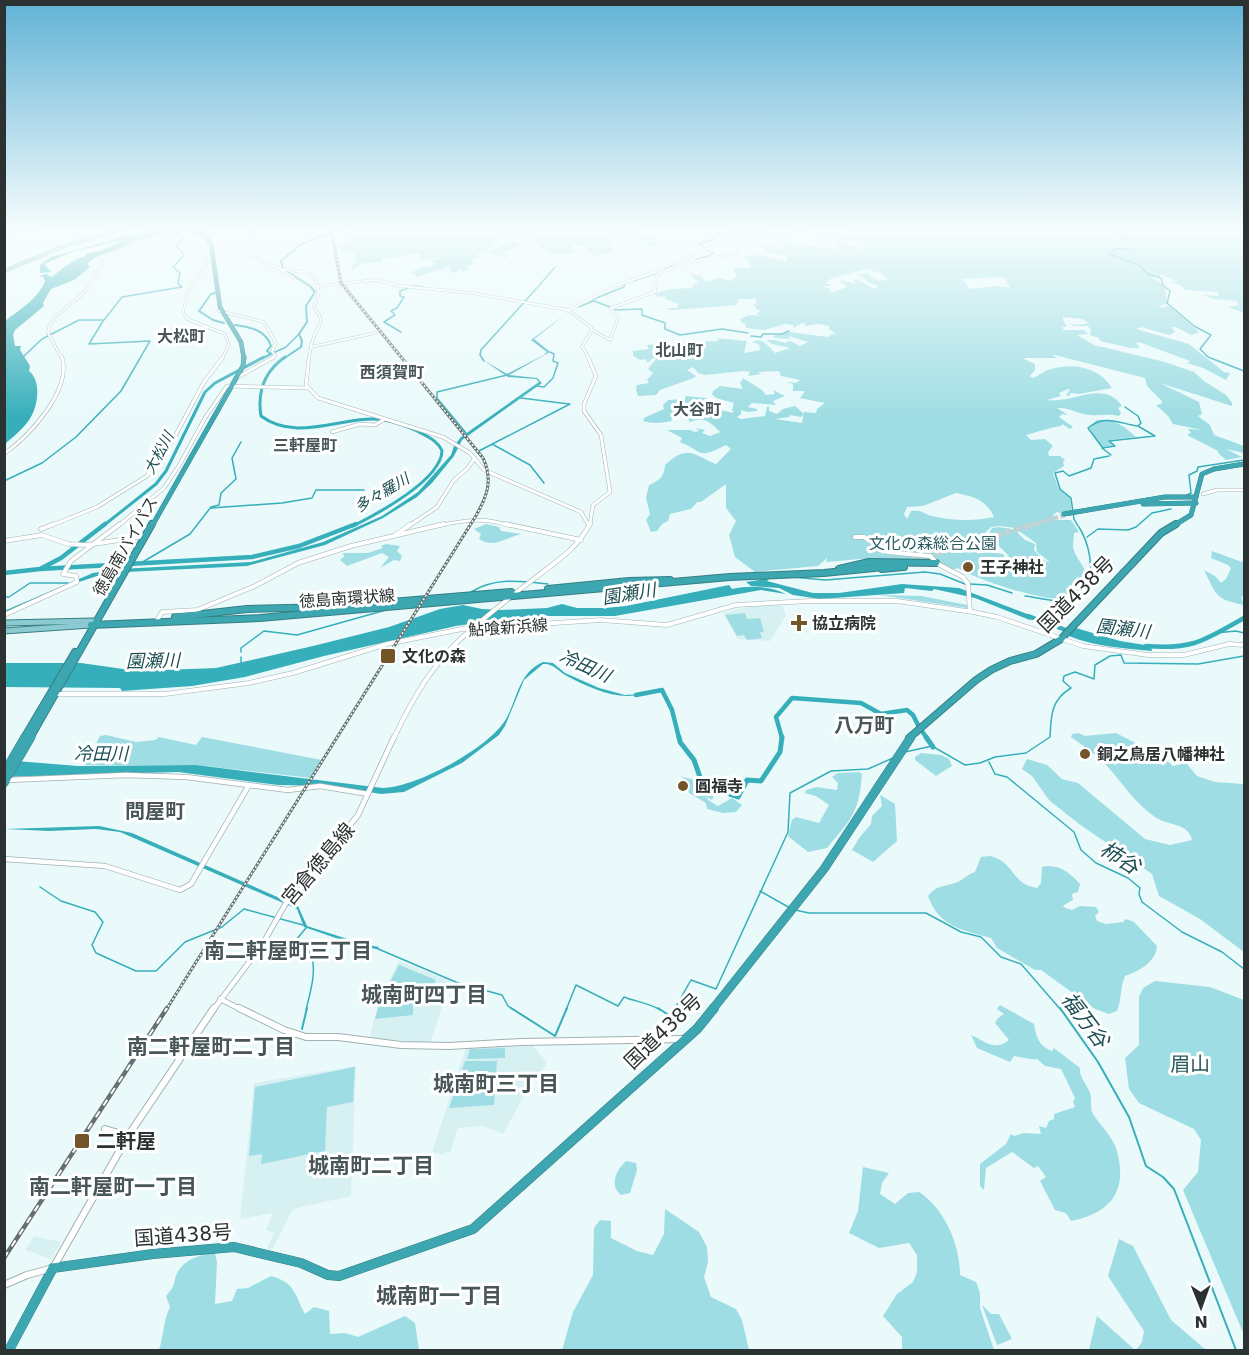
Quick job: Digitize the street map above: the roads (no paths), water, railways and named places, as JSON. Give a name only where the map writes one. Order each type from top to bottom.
[{"type":"highway","name":"徳島南バイパス","points":[[5,779],[237,378],[242,366],[241,346],[220,311],[217,291]]},
{"type":"highway","name":"国道438号","points":[[53,1268],[153,1254],[234,1246],[301,1263],[328,1275],[339,1276],[473,1229],[686,1039],[716,1007],[737,976],[824,869],[907,740],[991,670],[1010,661],[1036,654],[1062,637],[1161,533],[1191,515],[1198,482],[1205,472],[1245,464]]},
{"type":"highway","points":[[1067,514],[1168,497],[1196,500]]},
{"type":"highway","points":[[1083,510],[1196,500]]},
{"type":"highway","points":[[809,573],[869,562],[937,564]]},
{"type":"highway","points":[[729,577],[824,573],[937,564]]},
{"type":"highway","points":[[794,574],[884,566],[824,573]]},
{"type":"highway","name":"徳島南環状線","points":[[157,620],[247,609],[332,608],[459,595],[605,589],[729,577]]},
{"type":"highway","name":"徳島南環状線","points":[[94,623],[260,618],[600,584],[729,577]]},
{"type":"highway","points":[[9,1350],[53,1268]]},
{"type":"main road","points":[[4,454],[27,437],[40,423],[63,379],[65,372],[61,353],[48,333],[52,319],[88,291]]},
{"type":"main road","points":[[41,529],[97,507],[133,486],[147,476],[173,440],[184,415],[210,373],[226,354],[229,344],[225,334],[188,319],[183,312],[188,291]]},
{"type":"main road","points":[[318,291],[314,306],[321,316],[321,323],[311,347],[305,376],[305,384],[318,398],[442,437],[475,458],[484,470],[581,512],[592,513]]},
{"type":"main road","points":[[454,291],[568,310],[592,330],[609,340],[618,318],[611,308],[655,291]]},
{"type":"main road","points":[[568,310],[606,291]]},
{"type":"main road","points":[[220,311],[264,322],[276,343],[272,351],[275,355],[237,378]]},
{"type":"main road","points":[[157,620],[164,611],[192,610],[208,605],[255,586],[305,561],[351,546],[469,519],[500,522],[513,527],[581,540],[590,524],[594,504],[608,495],[610,489],[601,435],[584,411],[584,404],[596,376],[582,346],[592,330]]},
{"type":"main road","points":[[311,347],[375,333]]},
{"type":"main road","points":[[4,615],[77,580],[64,575],[73,558],[157,496],[166,486],[180,467],[213,404],[227,386],[308,388]]},
{"type":"main road","points":[[332,432],[360,424],[375,425],[383,420]]},
{"type":"main road","points":[[395,536],[437,507],[454,480],[467,469],[475,458]]},
{"type":"main road","points":[[1203,494],[1217,490],[1245,490]]},
{"type":"main road","points":[[581,512],[590,524]]},
{"type":"main road","points":[[4,541],[42,535],[68,544],[88,545],[145,536]]},
{"type":"main road","points":[[855,537],[864,537],[887,552],[930,556],[937,564],[964,576],[968,581],[970,611]]},
{"type":"main road","name":"宮倉徳島線","points":[[53,1268],[128,1136],[220,999],[262,945],[287,898],[348,830],[358,815],[423,680],[472,628],[562,559],[581,540]]},
{"type":"main road","name":"鮎喰新浜線","points":[[55,692],[165,694],[249,683],[293,673],[387,644],[472,628],[601,620],[667,625],[736,605],[810,601],[897,601],[970,611],[997,617],[1095,648],[1162,656],[1199,652],[1229,644],[1245,645]]},
{"type":"main road","points":[[4,623],[94,623]]},
{"type":"main road","points":[[4,631],[94,623]]},
{"type":"main road","points":[[5,779],[198,777],[288,790],[320,786],[369,790]]},
{"type":"main road","points":[[4,859],[105,866],[180,890],[189,886],[249,785]]},
{"type":"main road","points":[[220,999],[278,1027],[306,1037],[338,1037],[401,1045],[449,1046],[521,1042],[686,1039]]},
{"type":"main road","points":[[105,1129],[128,1136]]},
{"type":"main road","points":[[4,1285],[27,1275],[53,1268]]},
{"type":"waterway","points":[[24,356],[42,339],[79,320],[104,320],[122,297],[157,291]]},
{"type":"waterway","name":"多々羅川","points":[[283,359],[301,347],[302,341],[299,334],[307,322],[306,306],[314,291]]},
{"type":"waterway","points":[[400,291],[400,296],[404,297],[397,308],[391,311],[395,315],[384,322],[401,332]]},
{"type":"waterway","points":[[484,361],[480,355],[481,350],[534,291]]},
{"type":"waterway","points":[[589,301],[613,291]]},
{"type":"waterway","points":[[1170,291],[1167,303],[1194,326],[1211,335],[1200,349],[1208,357],[1244,371]]},
{"type":"waterway","name":"大松川","points":[[220,292],[211,294],[199,311],[213,320],[224,323]]},
{"type":"waterway","points":[[578,307],[594,301],[610,307]]},
{"type":"waterway","points":[[614,310],[642,309],[642,315],[665,323],[665,329],[680,335],[722,329],[748,333]]},
{"type":"waterway","points":[[4,481],[42,463],[76,437],[121,391],[150,341],[89,344],[103,321]]},
{"type":"waterway","name":"大松川","points":[[235,325],[252,328],[269,341],[271,346],[267,351],[271,354],[261,359]]},
{"type":"waterway","points":[[751,336],[761,337],[763,334],[782,334],[789,331]]},
{"type":"waterway","points":[[271,354],[286,347],[299,334]]},
{"type":"waterway","points":[[537,386],[544,387],[553,378],[558,363],[553,361],[554,354],[550,352]]},
{"type":"waterway","name":"大松川","points":[[103,526],[156,484],[166,471],[205,392],[215,383],[264,357]]},
{"type":"waterway","name":"多々羅川","points":[[285,357],[272,369],[264,382],[260,398],[261,416],[287,427],[301,428],[359,420],[384,420],[425,435],[442,451],[439,462],[420,484],[391,505],[353,526]]},
{"type":"waterway","points":[[466,433],[437,398],[437,392],[507,375]]},
{"type":"waterway","points":[[521,398],[569,404]]},
{"type":"waterway","points":[[492,444],[570,404]]},
{"type":"waterway","points":[[1111,455],[1102,448],[1115,446],[1109,441],[1155,436],[1138,426],[1141,423],[1138,416],[1125,407]]},
{"type":"waterway","points":[[1102,447],[1088,428],[1094,424],[1106,420],[1137,426]]},
{"type":"waterway","points":[[141,563],[190,534],[211,507],[219,505],[221,493],[236,479],[232,458],[241,442]]},
{"type":"waterway","points":[[477,452],[492,444]]},
{"type":"waterway","points":[[492,444],[530,465],[544,483]]},
{"type":"waterway","points":[[1078,526],[1074,519],[1071,498],[1060,489],[1055,473],[1063,471],[1069,476],[1091,468],[1094,459],[1109,456]]},
{"type":"waterway","points":[[1187,495],[1191,493],[1189,475],[1197,471],[1198,467],[1244,460]]},
{"type":"waterway","points":[[211,508],[282,503],[312,498],[316,490],[364,490]]},
{"type":"waterway","points":[[1087,537],[1098,529],[1128,530],[1136,527],[1152,513],[1171,509]]},
{"type":"waterway","name":"大松川","points":[[40,569],[61,558],[105,524]]},
{"type":"waterway","name":"多々羅川","points":[[40,569],[252,557],[299,546],[356,524]]},
{"type":"waterway","points":[[1025,596],[1067,601],[1075,600],[1091,592],[1089,550],[1079,527]]},
{"type":"waterway","name":"大松川","points":[[4,573],[40,569]]},
{"type":"waterway","points":[[792,577],[825,580],[925,572],[940,574],[965,584]]},
{"type":"waterway","points":[[471,592],[499,582],[548,584]]},
{"type":"waterway","points":[[4,597],[9,597],[30,583],[68,583]]},
{"type":"waterway","points":[[970,584],[987,585],[1012,593]]},
{"type":"waterway","points":[[445,595],[453,594]]},
{"type":"waterway","points":[[241,652],[241,648],[264,631],[297,635],[386,610]]},
{"type":"waterway","name":"園瀬川","points":[[1028,616],[1071,632]]},
{"type":"waterway","name":"園瀬川","points":[[1146,646],[1176,646],[1198,642],[1244,618]]},
{"type":"waterway","points":[[1215,633],[1236,631],[1244,633]]},
{"type":"waterway","points":[[905,752],[932,746],[965,765],[980,763],[995,757],[1026,753],[1050,737],[1053,709],[1059,698],[1071,688],[1063,681],[1064,676],[1075,672],[1094,679],[1095,665],[1110,656],[1121,655],[1124,663],[1198,664],[1244,656]]},
{"type":"waterway","points":[[241,657],[241,665]]},
{"type":"waterway","name":"冷田川","points":[[636,695],[662,690],[672,710],[679,738]]},
{"type":"waterway","name":"冷田川","points":[[782,738],[776,717],[792,698],[861,703],[881,714],[907,710],[913,715],[919,727]]},
{"type":"waterway","name":"冷田川","points":[[921,730],[927,738]]},
{"type":"waterway","name":"冷田川","points":[[679,737],[680,742],[694,760],[701,780],[712,788],[738,797],[747,780],[761,781],[780,752],[782,738]]},
{"type":"waterway","name":"冷田川","points":[[926,737],[933,747]]},
{"type":"waterway","points":[[761,891],[788,832],[790,793],[831,771],[868,769],[893,758]]},
{"type":"waterway","name":"柿谷","points":[[989,762],[995,774],[1007,777],[1074,832],[1081,850],[1096,863],[1128,878],[1140,888],[1139,894],[1142,902],[1182,932],[1222,952],[1244,969]]},
{"type":"waterway","points":[[40,887],[61,901],[95,912],[103,922],[92,945],[96,953],[136,971],[156,971],[185,942],[222,927],[244,909],[303,925]]},
{"type":"waterway","points":[[674,1010],[691,980],[716,989],[761,891]]},
{"type":"waterway","name":"福万谷","points":[[761,891],[790,908]]},
{"type":"waterway","name":"福万谷","points":[[795,910],[809,913],[926,913],[961,932],[981,937],[1001,957],[1021,964],[1061,1010]]},
{"type":"waterway","points":[[306,928],[296,940],[309,951],[312,959],[312,981],[306,1010]]},
{"type":"waterway","points":[[376,948],[458,983],[502,995],[511,1008]]},
{"type":"waterway","points":[[566,1010],[576,985],[618,1006],[624,997],[660,1010]]},
{"type":"waterway","points":[[302,1029],[307,1008]]},
{"type":"waterway","points":[[511,1008],[555,1036],[567,1008]]},
{"type":"waterway","points":[[658,1008],[670,1016],[675,1008]]},
{"type":"waterway","name":"福万谷","points":[[1060,1008],[1098,1062],[1129,1117],[1146,1166],[1163,1177],[1174,1189],[1236,1350]]},
{"type":"tunnel","points":[[1029,526],[1065,515]]},
{"type":"tunnel","points":[[910,561],[1034,524]]},
{"type":"railway","points":[[166,1010],[474,519],[487,490],[488,474],[483,458],[348,291]]},
{"type":"railway","points":[[4,1258],[167,1008]]},
{"type":"place","name":"王子神社","points":[[968,567]]},
{"type":"place","name":"協立病院","points":[[799,623]]},
{"type":"place","name":"文化の森","points":[[388,656]]},
{"type":"place","name":"銅之鳥居八幡神社","points":[[1085,754]]},
{"type":"place","name":"圓福寺","points":[[683,786]]},
{"type":"place","name":"二軒屋","points":[[82,1141]]},
{"type":"district","name":"大松町","points":[[181,336]]},
{"type":"district","name":"北山町","points":[[679,350]]},
{"type":"district","name":"西須賀町","points":[[392,372]]},
{"type":"district","name":"大谷町","points":[[697,409]]},
{"type":"district","name":"三軒屋町","points":[[305,445]]},
{"type":"district","name":"八万町","points":[[864,725]]},
{"type":"district","name":"問屋町","points":[[155,811]]},
{"type":"district","name":"南二軒屋町三丁目","points":[[288,951]]},
{"type":"district","name":"城南町四丁目","points":[[424,995]]},
{"type":"district","name":"南二軒屋町二丁目","points":[[211,1047]]},
{"type":"district","name":"城南町三丁目","points":[[496,1084]]},
{"type":"district","name":"城南町二丁目","points":[[371,1166]]},
{"type":"district","name":"南二軒屋町一丁目","points":[[113,1187]]},
{"type":"district","name":"城南町一丁目","points":[[439,1296]]},
{"type":"park label","name":"文化の森総合公園","points":[[933,543]]},
{"type":"park label","name":"眉山","points":[[1190,1064]]}]
